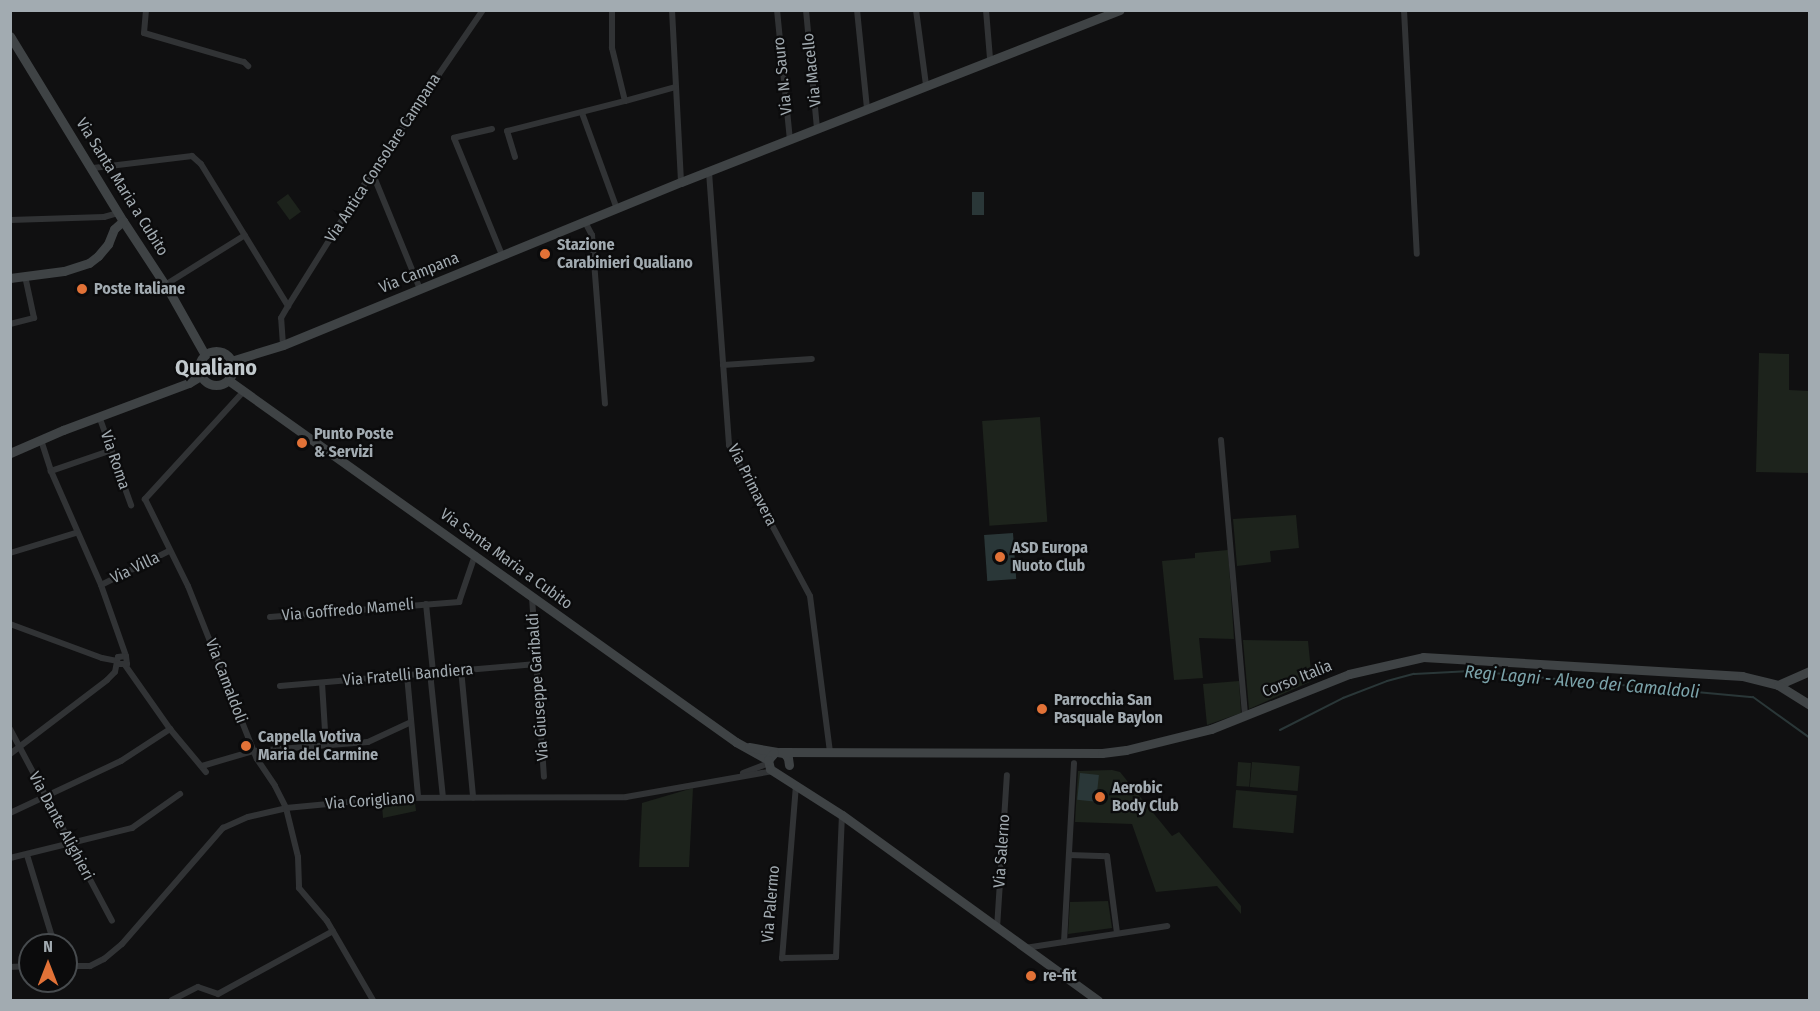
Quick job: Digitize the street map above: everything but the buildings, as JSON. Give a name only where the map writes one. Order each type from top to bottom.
[{"type":"main road","name":"Via Campana","points":[[231,361],[283,345],[681,182],[1119,10]]},
{"type":"main road","name":"Via Santa Maria a Cubito","points":[[10,36],[165,285],[205,355]]},
{"type":"main road","points":[[10,278],[64,271],[89,263],[98,256],[121,217]]},
{"type":"main road","points":[[220,351],[231,361],[232,371],[228,380],[213,385],[200,376],[199,365],[205,355],[220,351]]},
{"type":"main road","points":[[10,453],[99,416],[189,383],[200,376]]},
{"type":"main road","name":"Via Santa Maria a Cubito","points":[[228,380],[736,742],[752,753],[773,762]]},
{"type":"main road","name":"Corso Italia","points":[[830,752],[1102,753],[1175,740],[1245,717],[1349,674],[1423,657],[1742,676],[1778,685],[1809,705]]},
{"type":"main road","points":[[1778,685],[1809,671]]},
{"type":"main road","points":[[736,742],[773,762],[783,772],[802,756],[830,752]]},
{"type":"main road","points":[[773,762],[830,752]]},
{"type":"main road","points":[[773,762],[786,755],[796,785]]},
{"type":"main road","points":[[773,762],[796,785],[842,815],[1098,1000]]},
{"type":"street","points":[[146,10],[144,33],[244,62],[248,66]]},
{"type":"street","points":[[612,10],[612,48],[625,101]]},
{"type":"street","points":[[672,10],[681,182]]},
{"type":"street","name":"Via N. Sauro","points":[[777,10],[790,141]]},
{"type":"street","name":"Via Macello","points":[[806,10],[818,129]]},
{"type":"street","points":[[857,10],[867,108]]},
{"type":"street","points":[[916,10],[926,86]]},
{"type":"street","points":[[986,10],[990,59]]},
{"type":"street","points":[[1404,10],[1417,254]]},
{"type":"street","name":"Via Antica Consolare Campana","points":[[288,306],[372,172],[480,11]]},
{"type":"street","points":[[515,157],[507,131],[675,87]]},
{"type":"street","points":[[582,113],[617,209]]},
{"type":"street","points":[[492,129],[454,138],[502,255]]},
{"type":"street","points":[[93,168],[192,156],[201,164],[288,306],[281,318],[283,345]]},
{"type":"street","points":[[372,172],[420,289]]},
{"type":"street","name":"Via Primavera","points":[[709,172],[729,446],[810,596],[830,752]]},
{"type":"street","name":"Via Santa Maria a Cubito","points":[[10,220],[121,217]]},
{"type":"street","points":[[585,222],[592,235],[604,403]]},
{"type":"street","points":[[165,285],[245,234]]},
{"type":"street","points":[[10,324],[34,318],[25,276]]},
{"type":"street","points":[[723,365],[812,359]]},
{"type":"street","name":"Via Camaldoli","points":[[244,391],[145,499],[188,586],[253,751],[286,808],[298,857],[299,888],[333,931],[373,1000]]},
{"type":"street","name":"Via Roma","points":[[99,416],[131,505]]},
{"type":"street","points":[[10,624],[42,633],[102,658],[120,663],[128,661],[101,585],[76,532],[41,440]]},
{"type":"street","points":[[1221,440],[1245,717]]},
{"type":"street","points":[[51,471],[112,450]]},
{"type":"street","points":[[10,553],[76,532]]},
{"type":"street","name":"Via Villa","points":[[101,585],[169,551]]},
{"type":"street","name":"Via Goffredo Mameli","points":[[270,617],[459,602],[475,555]]},
{"type":"street","name":"Via Giuseppe Garibaldi","points":[[532,597],[544,777]]},
{"type":"street","name":"Via Goffredo Mameli","points":[[426,604],[443,797]]},
{"type":"street","points":[[120,663],[206,772]]},
{"type":"street","points":[[10,754],[107,680],[120,663]]},
{"type":"street","name":"Via Fratelli Bandiera","points":[[280,686],[536,664]]},
{"type":"street","points":[[461,669],[473,797]]},
{"type":"street","points":[[407,675],[417,797]]},
{"type":"street","points":[[321,683],[326,746]]},
{"type":"street","points":[[202,766],[226,756],[253,751],[368,742],[411,722]]},
{"type":"street","name":"Via Dante Alighieri","points":[[10,729],[112,921]]},
{"type":"street","points":[[10,813],[121,761],[170,729]]},
{"type":"street","points":[[752,753],[752,768]]},
{"type":"street","points":[[735,777],[752,768],[773,762]]},
{"type":"street","name":"Via Corigliano","points":[[78,966],[90,966],[104,959],[122,944],[222,828],[248,817],[286,808],[417,797],[626,797],[735,777],[773,762]]},
{"type":"street","points":[[1064,942],[1074,763]]},
{"type":"street","name":"Via Salerno","points":[[997,928],[1007,775]]},
{"type":"street","name":"Via Palermo","points":[[796,785],[782,958],[836,957],[842,815]]},
{"type":"street","points":[[10,858],[132,828],[180,795]]},
{"type":"street","points":[[27,855],[51,933]]},
{"type":"street","points":[[1069,855],[1107,856],[1117,933]]},
{"type":"street","points":[[1025,948],[1167,926]]},
{"type":"street","points":[[172,1000],[198,987],[218,994],[333,931]]},
{"type":"shaded area","points":[[972,192],[984,192],[984,215],[972,215]]},
{"type":"shaded area","points":[[288,194],[301,212],[290,220],[277,202]]},
{"type":"shaded area","points":[[1759,353],[1789,354],[1789,390],[1809,391],[1809,473],[1756,472]]},
{"type":"shaded area","points":[[1040,417],[1047,522],[989,526],[982,421]]},
{"type":"shaded area","points":[[1296,515],[1299,548],[1270,551],[1271,562],[1237,566],[1233,519]]},
{"type":"shaded area","name":"ASD Europa Nuoto Club","points":[[1013,533],[1016,579],[987,581],[984,535]]},
{"type":"shaded area","points":[[1228,550],[1234,639],[1199,638],[1203,678],[1174,680],[1162,561],[1195,558],[1195,553]]},
{"type":"shaded area","points":[[1243,640],[1308,641],[1312,681],[1249,709]]},
{"type":"shaded area","points":[[1239,681],[1241,713],[1207,725],[1203,684]]},
{"type":"shaded area","points":[[1238,762],[1251,763],[1249,787],[1236,786]]},
{"type":"shaded area","points":[[1252,762],[1300,766],[1298,791],[1250,787]]},
{"type":"shaded area","points":[[1112,770],[1120,772],[1172,836],[1179,832],[1241,906],[1241,914],[1217,886],[1156,892],[1132,824],[1075,822],[1078,771]]},
{"type":"shaded area","points":[[1080,773],[1099,775],[1096,802],[1077,800]]},
{"type":"shaded area","points":[[693,788],[689,867],[639,867],[642,803]]},
{"type":"shaded area","points":[[1236,790],[1297,795],[1293,833],[1233,828]]},
{"type":"shaded area","points":[[415,803],[416,811],[383,818],[382,805]]},
{"type":"shaded area","points":[[1108,901],[1112,928],[1068,934],[1070,902]]},
{"type":"waterway","name":"Regi Lagni - Alveo dei Camaldoli","points":[[1280,730],[1343,698],[1387,681],[1414,674],[1471,671],[1753,697],[1810,738]]},
{"type":"place","name":"Stazione Carabinieri Qualiano","points":[[545,254]]},
{"type":"place","name":"Poste Italiane","points":[[82,289]]},
{"type":"place","name":"Punto Poste & Servizi","points":[[302,443]]},
{"type":"place","name":"ASD Europa Nuoto Club","points":[[1000,557]]},
{"type":"place","name":"Parrocchia San Pasquale Baylon","points":[[1042,709]]},
{"type":"place","name":"Cappella Votiva Maria del Carmine","points":[[246,746]]},
{"type":"place","name":"Aerobic Body Club","points":[[1100,797]]},
{"type":"place","name":"re-fit","points":[[1031,976]]},
{"type":"district","name":"Qualiano","points":[[216,368]]}]
